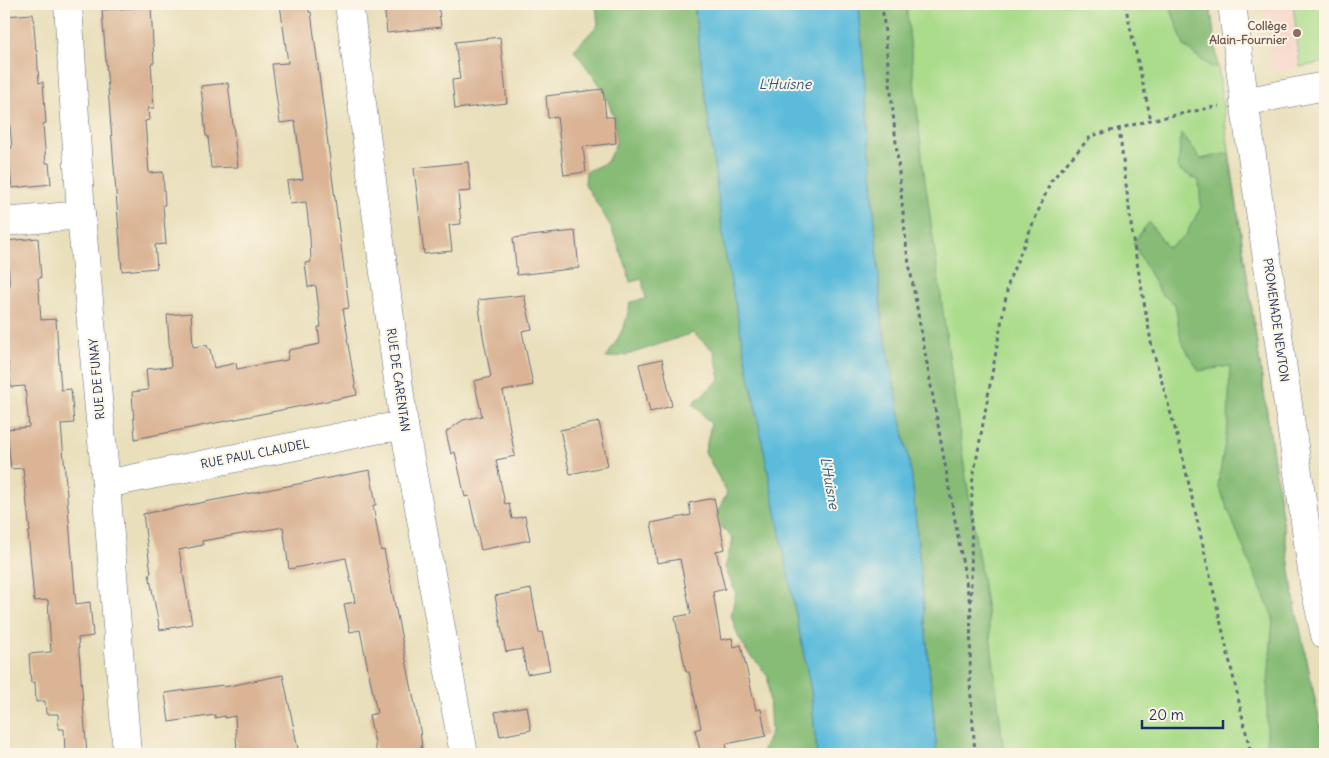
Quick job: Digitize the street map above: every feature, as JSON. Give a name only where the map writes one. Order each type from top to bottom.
[{"type":"street","name":"RUE DE FUNAY","points":[[68,4],[81,215],[106,484],[126,754]]},
{"type":"street","name":"RUE DE CARENTAN","points":[[349,4],[404,426],[464,754]]},
{"type":"street","name":"PROMENADE NEWTON","points":[[1232,4],[1244,102],[1314,584],[1325,635]]},
{"type":"street","points":[[1244,102],[1325,86]]},
{"type":"street","points":[[4,222],[81,215]]},
{"type":"street","name":"RUE PAUL CLAUDEL","points":[[106,484],[380,429],[404,426]]},
{"type":"path","points":[[882,4],[907,252],[971,612]]},
{"type":"path","points":[[1124,4],[1151,120]]},
{"type":"path","points":[[975,754],[970,682],[972,484],[1009,280],[1051,181],[1091,136],[1151,120],[1244,102]]},
{"type":"path","points":[[1119,128],[1132,240],[1152,347],[1181,450],[1251,754]]},
{"type":"shaded area","name":"Collège Alain-Fournier","points":[[1265,4],[1325,4],[1325,62],[1280,71],[1272,65]]},
{"type":"green space","points":[[596,4],[694,4],[725,252],[811,691],[817,754],[761,754],[771,732],[768,677],[758,663],[749,655],[738,636],[731,615],[736,593],[725,568],[733,539],[714,519],[727,493],[705,452],[711,424],[693,403],[720,379],[714,351],[693,333],[627,355],[606,358],[624,325],[630,302],[646,299],[642,279],[630,282],[627,268],[610,225],[585,184],[586,172],[607,162],[616,143],[614,117],[603,89],[574,50],[598,25]]},
{"type":"green space","points":[[859,4],[1210,4],[1225,123],[1295,605],[1325,754],[937,754]]},
{"type":"green space","points":[[859,4],[906,4],[923,165],[963,458],[988,617],[1004,754],[937,754],[912,478],[882,321]]},
{"type":"green space","points":[[1169,4],[1210,4],[1218,66],[1212,68],[1184,46]]},
{"type":"green space","points":[[1293,4],[1325,4],[1325,62],[1300,67]]},
{"type":"green space","points":[[1181,133],[1201,159],[1229,153],[1295,605],[1325,754],[1270,754],[1267,744],[1267,696],[1273,617],[1218,485],[1228,424],[1230,366],[1199,371],[1181,341],[1175,304],[1161,294],[1133,243],[1149,222],[1168,248],[1185,236],[1201,207],[1199,181],[1178,169]]},
{"type":"water","name":"L'Huisne","points":[[694,4],[859,4],[882,321],[912,478],[937,754],[817,754],[811,691],[725,252]]},
{"type":"building","points":[[280,4],[308,4],[309,12],[311,12],[349,308],[343,309],[357,395],[135,439],[132,392],[148,390],[146,369],[171,367],[167,315],[191,313],[193,347],[207,345],[208,349],[210,349],[214,368],[236,363],[237,369],[287,360],[289,350],[320,344],[318,327],[321,327],[316,286],[308,287],[305,263],[311,262],[306,202],[290,204],[287,181],[303,179],[295,121],[280,123],[272,64],[288,63]]},
{"type":"building","points":[[384,4],[438,4],[441,27],[387,33]]},
{"type":"building","points":[[151,7],[154,63],[151,63],[154,108],[148,108],[149,120],[145,121],[149,173],[163,172],[166,244],[155,245],[157,268],[122,271],[102,10]]},
{"type":"building","points":[[33,14],[39,83],[43,82],[46,123],[43,124],[46,163],[49,163],[51,184],[12,188],[8,149],[12,148],[6,83],[4,83],[4,16]]},
{"type":"building","points":[[500,37],[507,103],[455,109],[452,80],[460,79],[455,42]]},
{"type":"building","points":[[228,83],[238,167],[211,168],[201,86]]},
{"type":"building","points":[[603,89],[606,117],[614,117],[616,143],[583,147],[586,172],[564,175],[557,117],[548,118],[546,96]]},
{"type":"building","points":[[468,162],[471,191],[458,192],[461,224],[449,225],[452,251],[424,254],[414,168]]},
{"type":"building","points":[[575,231],[579,268],[517,275],[513,238]]},
{"type":"building","points":[[38,238],[41,278],[38,278],[41,320],[56,319],[61,390],[71,389],[74,423],[61,424],[76,604],[90,602],[93,636],[78,638],[87,754],[65,754],[64,729],[59,729],[58,714],[46,714],[45,701],[36,702],[35,682],[31,683],[29,654],[51,652],[48,600],[34,601],[28,532],[30,532],[23,468],[11,469],[7,429],[29,427],[25,386],[11,387],[8,361],[4,361],[4,287],[10,286],[6,241]]},
{"type":"building","points":[[524,295],[532,329],[522,331],[533,385],[503,391],[515,456],[496,460],[505,504],[509,503],[512,519],[525,516],[530,540],[481,550],[469,496],[465,497],[455,452],[451,454],[446,432],[463,420],[482,416],[474,381],[491,377],[478,300]]},
{"type":"building","points":[[662,359],[672,406],[650,412],[639,364]]},
{"type":"building","points":[[599,422],[608,466],[570,474],[560,430]]},
{"type":"building","points":[[370,470],[376,505],[373,505],[381,551],[384,550],[420,730],[421,754],[377,754],[369,715],[377,713],[360,630],[350,632],[344,604],[355,602],[346,558],[289,569],[283,527],[202,541],[203,545],[179,550],[192,624],[160,630],[149,574],[151,573],[143,514]]},
{"type":"building","points":[[714,498],[725,549],[716,551],[725,589],[713,592],[721,640],[732,638],[734,647],[741,645],[756,710],[761,709],[766,736],[726,744],[728,754],[701,754],[695,730],[701,728],[689,672],[686,672],[675,617],[691,614],[680,559],[657,563],[651,523],[691,515],[689,503]]},
{"type":"building","points":[[531,589],[539,633],[542,632],[550,670],[527,674],[522,649],[506,652],[495,596]]},
{"type":"building","points":[[283,675],[299,754],[237,754],[235,716],[215,718],[215,715],[169,722],[165,693],[223,685],[224,687]]},
{"type":"building","points":[[527,706],[531,730],[500,736],[495,712]]},
{"type":"place","name":"Collège Alain-Fournier","points":[[1297,33]]}]
